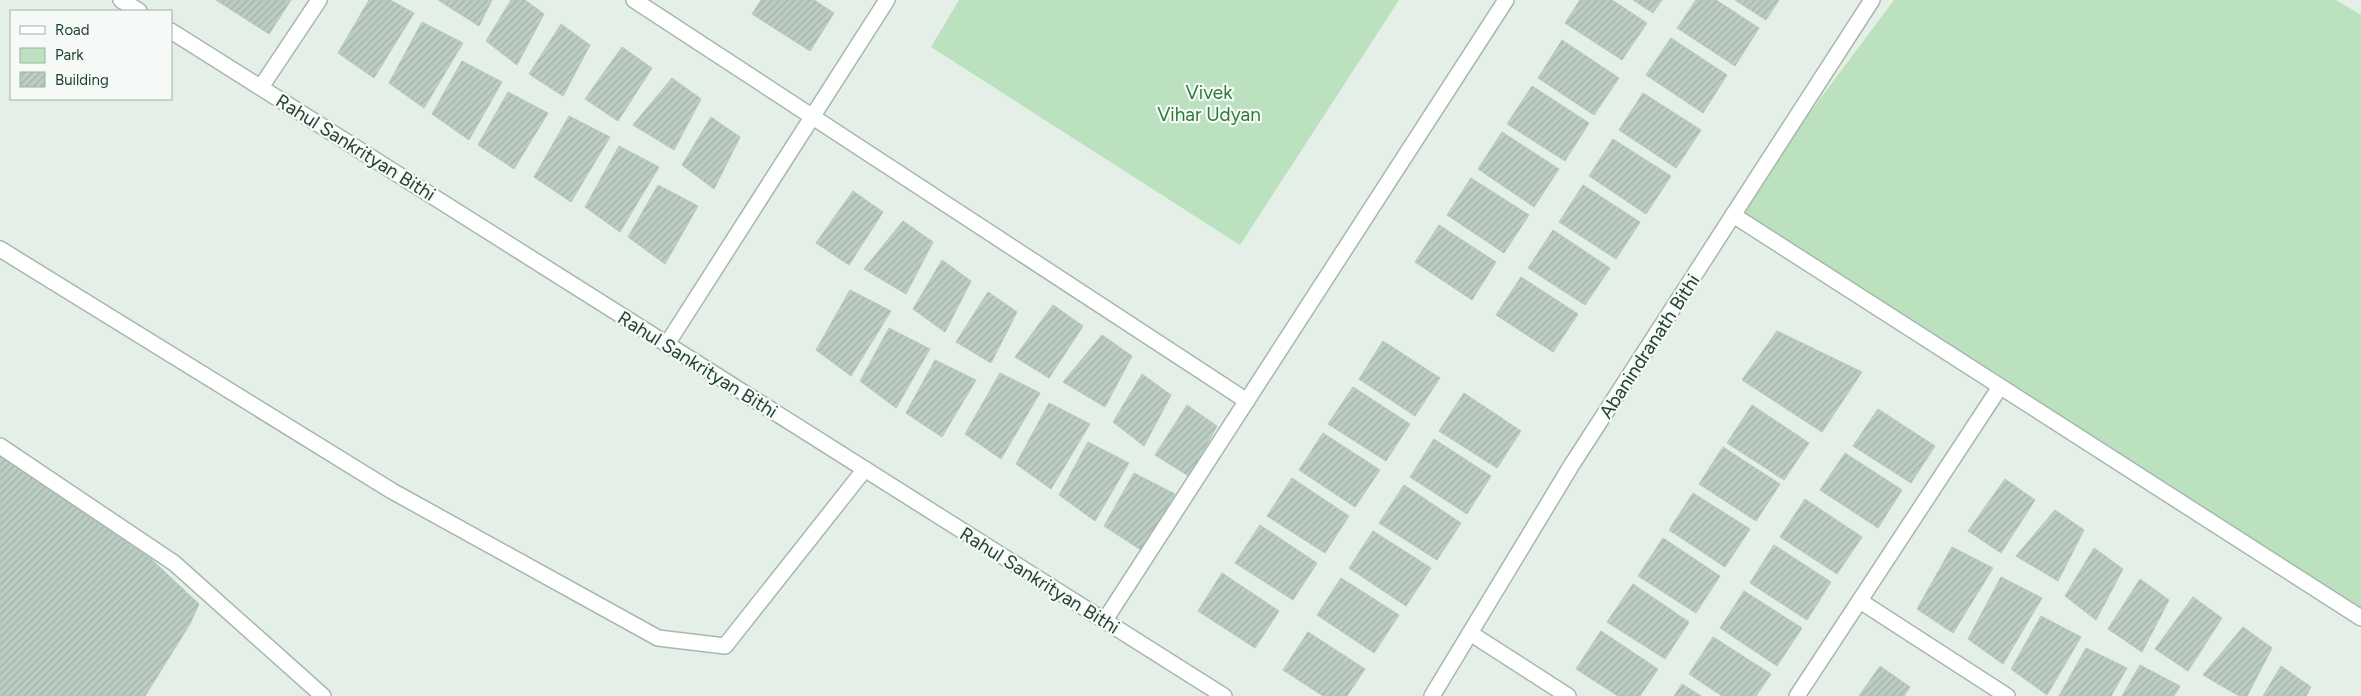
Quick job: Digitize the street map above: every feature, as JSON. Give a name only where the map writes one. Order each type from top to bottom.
[{"type":"street","points":[[121,0],[137,10]]},
{"type":"street","points":[[261,87],[319,0]]},
{"type":"street","points":[[634,0],[1247,401]]},
{"type":"street","points":[[667,344],[887,0]]},
{"type":"street","points":[[1105,620],[1506,0]]},
{"type":"street","name":"Abanindranath Bithi","points":[[1432,696],[1572,466],[1872,0]]},
{"type":"street","name":"Rahul Sankrityan Bithi","points":[[172,32],[1224,696]]},
{"type":"street","points":[[1733,215],[2361,618]]},
{"type":"street","points":[[0,249],[392,491],[658,638],[725,646],[865,469]]},
{"type":"street","points":[[1797,696],[2000,387]]},
{"type":"street","points":[[0,446],[174,563],[323,696]]},
{"type":"street","points":[[1860,601],[2007,696]]},
{"type":"street","points":[[1470,633],[1568,696]]},
{"type":"green space","name":"Vivek Vihar Udyan","points":[[959,0],[1399,0],[1240,245],[931,47]]},
{"type":"green space","points":[[1894,0],[2336,0],[2361,15],[2361,618],[1733,215]]},
{"type":"building","points":[[216,0],[291,0],[269,34]]},
{"type":"building","points":[[369,0],[390,0],[414,13],[374,78],[338,53]]},
{"type":"building","points":[[438,0],[492,0],[479,26]]},
{"type":"building","points":[[511,0],[525,0],[544,14],[517,65],[486,41]]},
{"type":"building","points":[[761,0],[814,0],[834,13],[810,51],[752,14]]},
{"type":"building","points":[[1580,0],[1612,0],[1647,23],[1622,60],[1565,23]]},
{"type":"building","points":[[1633,0],[1662,0],[1653,13]]},
{"type":"building","points":[[1696,0],[1716,0],[1759,28],[1735,66],[1677,28]]},
{"type":"building","points":[[1735,0],[1779,0],[1766,20]]},
{"type":"building","points":[[422,22],[463,43],[424,108],[389,83]]},
{"type":"building","points":[[561,24],[590,45],[563,96],[529,74]]},
{"type":"building","points":[[1671,38],[1727,75],[1703,113],[1646,75]]},
{"type":"building","points":[[1562,40],[1619,78],[1594,115],[1538,78]]},
{"type":"building","points":[[622,47],[652,68],[618,121],[585,99]]},
{"type":"building","points":[[462,61],[502,82],[469,140],[432,114]]},
{"type":"building","points":[[672,78],[701,99],[674,150],[633,125]]},
{"type":"building","points":[[1532,86],[1589,123],[1565,161],[1507,124]]},
{"type":"building","points":[[508,92],[548,113],[514,169],[478,145]]},
{"type":"building","points":[[1643,93],[1701,130],[1676,168],[1619,130]]},
{"type":"building","points":[[569,116],[610,137],[571,202],[534,177]]},
{"type":"building","points":[[711,117],[740,137],[714,189],[682,165]]},
{"type":"building","points":[[1502,132],[1559,169],[1534,207],[1478,169]]},
{"type":"building","points":[[1613,139],[1671,176],[1646,214],[1589,176]]},
{"type":"building","points":[[619,146],[659,167],[620,232],[585,207]]},
{"type":"building","points":[[1471,178],[1529,215],[1504,253],[1447,215]]},
{"type":"building","points":[[658,185],[698,206],[665,264],[628,237]]},
{"type":"building","points":[[1583,185],[1640,222],[1616,259],[1559,222]]},
{"type":"building","points":[[853,191],[883,212],[849,265],[816,243]]},
{"type":"building","points":[[903,221],[933,242],[906,294],[864,269]]},
{"type":"building","points":[[1439,225],[1496,262],[1472,300],[1415,262]]},
{"type":"building","points":[[1553,230],[1610,268],[1585,305],[1528,268]]},
{"type":"building","points":[[942,260],[971,281],[945,332],[913,309]]},
{"type":"building","points":[[1521,277],[1578,314],[1553,352],[1496,315]]},
{"type":"building","points":[[850,290],[891,311],[851,376],[816,350]]},
{"type":"building","points":[[988,292],[1017,312],[991,363],[956,342]]},
{"type":"building","points":[[1053,305],[1083,326],[1049,378],[1015,357]]},
{"type":"building","points":[[889,328],[930,349],[896,408],[860,381]]},
{"type":"building","points":[[1777,331],[1862,372],[1822,432],[1742,380]]},
{"type":"building","points":[[1102,335],[1132,356],[1105,407],[1063,382]]},
{"type":"building","points":[[1383,341],[1440,378],[1415,416],[1359,379]]},
{"type":"building","points":[[935,360],[976,380],[942,437],[906,413]]},
{"type":"building","points":[[1000,373],[1040,393],[1001,459],[965,434]]},
{"type":"building","points":[[1142,374],[1171,395],[1144,446],[1113,422]]},
{"type":"building","points":[[1353,387],[1410,424],[1386,461],[1328,424]]},
{"type":"building","points":[[1464,393],[1521,431],[1497,468],[1439,431]]},
{"type":"building","points":[[1049,403],[1090,424],[1051,489],[1016,464]]},
{"type":"building","points":[[1187,405],[1217,426],[1190,477],[1155,455]]},
{"type":"building","points":[[1752,405],[1809,443],[1784,480],[1727,443]]},
{"type":"building","points":[[1878,409],[1935,446],[1911,483],[1853,446]]},
{"type":"building","points":[[1323,433],[1380,470],[1355,507],[1299,470]]},
{"type":"building","points":[[1434,439],[1491,476],[1467,514],[1410,477]]},
{"type":"building","points":[[1088,442],[1129,463],[1095,521],[1059,495]]},
{"type":"building","points":[[1723,447],[1780,484],[1756,521],[1699,484]]},
{"type":"building","points":[[1845,453],[1902,490],[1878,528],[1820,490]]},
{"type":"building","points":[[0,456],[151,559],[199,604],[190,624],[145,696],[0,696]]},
{"type":"building","points":[[1134,473],[1175,494],[1141,550],[1104,526]]},
{"type":"building","points":[[1292,478],[1349,516],[1325,553],[1267,516]]},
{"type":"building","points":[[2005,479],[2035,500],[2001,553],[1968,531]]},
{"type":"building","points":[[1404,485],[1461,523],[1437,560],[1379,523]]},
{"type":"building","points":[[1693,493],[1750,529],[1725,567],[1669,530]]},
{"type":"building","points":[[1805,499],[1862,537],[1837,574],[1780,537]]},
{"type":"building","points":[[2055,510],[2084,530],[2058,581],[2016,556]]},
{"type":"building","points":[[1260,525],[1317,563],[1293,600],[1235,563]]},
{"type":"building","points":[[1373,531],[1431,568],[1406,606],[1349,568]]},
{"type":"building","points":[[1663,538],[1720,576],[1696,613],[1638,576]]},
{"type":"building","points":[[1774,545],[1831,582],[1807,620],[1750,583]]},
{"type":"building","points":[[1952,547],[1993,568],[1953,633],[1917,609]]},
{"type":"building","points":[[2094,548],[2123,569],[2096,620],[2065,596]]},
{"type":"building","points":[[1222,573],[1279,611],[1255,648],[1198,611]]},
{"type":"building","points":[[2001,577],[2042,598],[2003,664],[1968,639]]},
{"type":"building","points":[[1341,578],[1399,615],[1374,653],[1317,615]]},
{"type":"building","points":[[2140,579],[2169,600],[2142,652],[2108,629]]},
{"type":"building","points":[[1633,584],[1689,622],[1665,659],[1607,622]]},
{"type":"building","points":[[1744,591],[1802,628],[1777,666],[1720,628]]},
{"type":"building","points":[[2193,597],[2222,618],[2188,671],[2155,649]]},
{"type":"building","points":[[2041,616],[2081,637],[2047,695],[2011,669]]},
{"type":"building","points":[[2243,627],[2272,648],[2247,696],[2239,696],[2203,675]]},
{"type":"building","points":[[1601,631],[1658,669],[1640,696],[1618,696],[1576,669]]},
{"type":"building","points":[[1308,632],[1365,669],[1347,696],[1323,696],[1283,670]]},
{"type":"building","points":[[1713,637],[1771,674],[1756,696],[1722,696],[1689,674]]},
{"type":"building","points":[[2086,648],[2127,668],[2111,696],[2059,696]]},
{"type":"building","points":[[2140,665],[2180,686],[2174,696],[2122,696]]},
{"type":"building","points":[[1880,666],[1910,687],[1904,696],[1859,696]]},
{"type":"building","points":[[2281,666],[2311,687],[2306,696],[2263,696]]},
{"type":"building","points":[[1682,684],[1701,696],[1674,696]]}]
